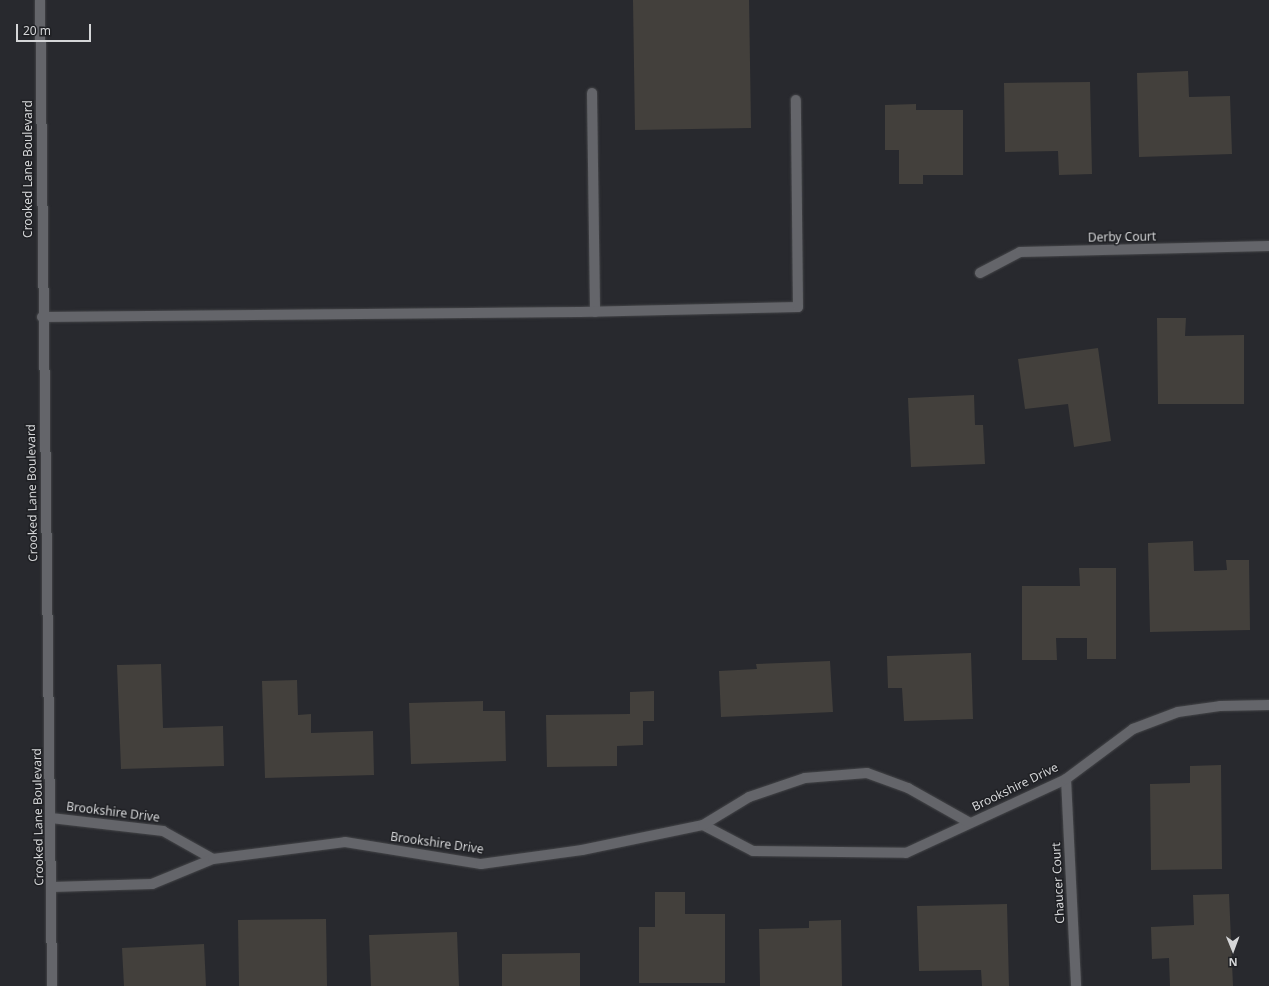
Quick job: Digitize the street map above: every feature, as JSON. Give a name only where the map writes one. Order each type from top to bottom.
[{"type":"street","name":"Crooked Lane Boulevard","points":[[40,0],[42,317],[51,818],[52,986]]},
{"type":"street","points":[[592,93],[594,312]]},
{"type":"street","points":[[42,317],[594,312],[798,307],[796,100]]},
{"type":"street","name":"Derby Court","points":[[980,272],[1020,252],[1269,246]]},
{"type":"street","name":"Brookshire Drive","points":[[703,825],[753,851],[906,853],[1066,779],[1133,729],[1178,712],[1220,706],[1269,705]]},
{"type":"street","name":"Brookshire Drive","points":[[52,887],[152,884],[213,859],[345,842],[481,864],[582,850],[703,825],[750,797],[805,778],[867,773],[908,788],[970,823]]},
{"type":"street","name":"Chaucer Court","points":[[1066,779],[1076,986]]},
{"type":"street","name":"Brookshire Drive","points":[[51,818],[163,831],[213,859]]},
{"type":"building","points":[[633,0],[749,0],[751,128],[635,130]]},
{"type":"building","points":[[1188,71],[1189,97],[1230,96],[1232,154],[1139,157],[1137,73]]},
{"type":"building","points":[[1090,82],[1092,174],[1059,175],[1058,151],[1005,152],[1004,83]]},
{"type":"building","points":[[916,104],[916,110],[963,110],[963,175],[923,175],[923,184],[899,184],[899,150],[885,150],[885,105]]},
{"type":"building","points":[[1157,318],[1186,318],[1185,336],[1244,335],[1244,404],[1158,404]]},
{"type":"building","points":[[1098,348],[1111,441],[1074,447],[1068,404],[1025,409],[1018,359]]},
{"type":"building","points":[[974,395],[975,425],[983,425],[985,464],[911,467],[908,398]]},
{"type":"building","points":[[1193,541],[1194,571],[1227,570],[1226,560],[1249,560],[1250,630],[1150,632],[1148,543]]},
{"type":"building","points":[[1079,568],[1116,568],[1116,659],[1087,659],[1087,638],[1056,638],[1057,660],[1022,660],[1022,586],[1080,586]]},
{"type":"building","points":[[971,653],[973,719],[904,721],[902,688],[888,688],[887,656]]},
{"type":"building","points":[[830,661],[833,712],[721,717],[719,671],[757,669],[756,664]]},
{"type":"building","points":[[161,664],[163,728],[223,726],[224,766],[121,769],[117,665]]},
{"type":"building","points":[[297,680],[298,715],[311,714],[311,733],[373,731],[374,775],[265,778],[262,681]]},
{"type":"building","points":[[654,691],[654,721],[643,721],[643,745],[617,746],[617,766],[547,767],[546,715],[630,714],[630,692]]},
{"type":"building","points":[[483,701],[483,711],[505,711],[506,761],[411,764],[409,703]]},
{"type":"building","points":[[1221,765],[1222,869],[1151,870],[1150,784],[1190,783],[1190,766]]},
{"type":"building","points":[[655,892],[685,892],[685,914],[725,914],[725,983],[639,983],[639,927],[655,927]]},
{"type":"building","points":[[1229,894],[1233,986],[1170,986],[1169,958],[1152,959],[1151,927],[1194,925],[1193,895]]},
{"type":"building","points":[[1007,904],[1009,986],[982,986],[981,970],[919,971],[917,906]]},
{"type":"building","points":[[326,919],[327,986],[239,986],[238,920]]},
{"type":"building","points":[[841,920],[842,986],[760,986],[759,929],[809,928],[809,921]]},
{"type":"building","points":[[457,932],[459,986],[371,986],[369,935]]},
{"type":"building","points":[[204,944],[206,986],[124,986],[122,948]]},
{"type":"building","points":[[580,953],[580,986],[502,986],[502,954]]}]
